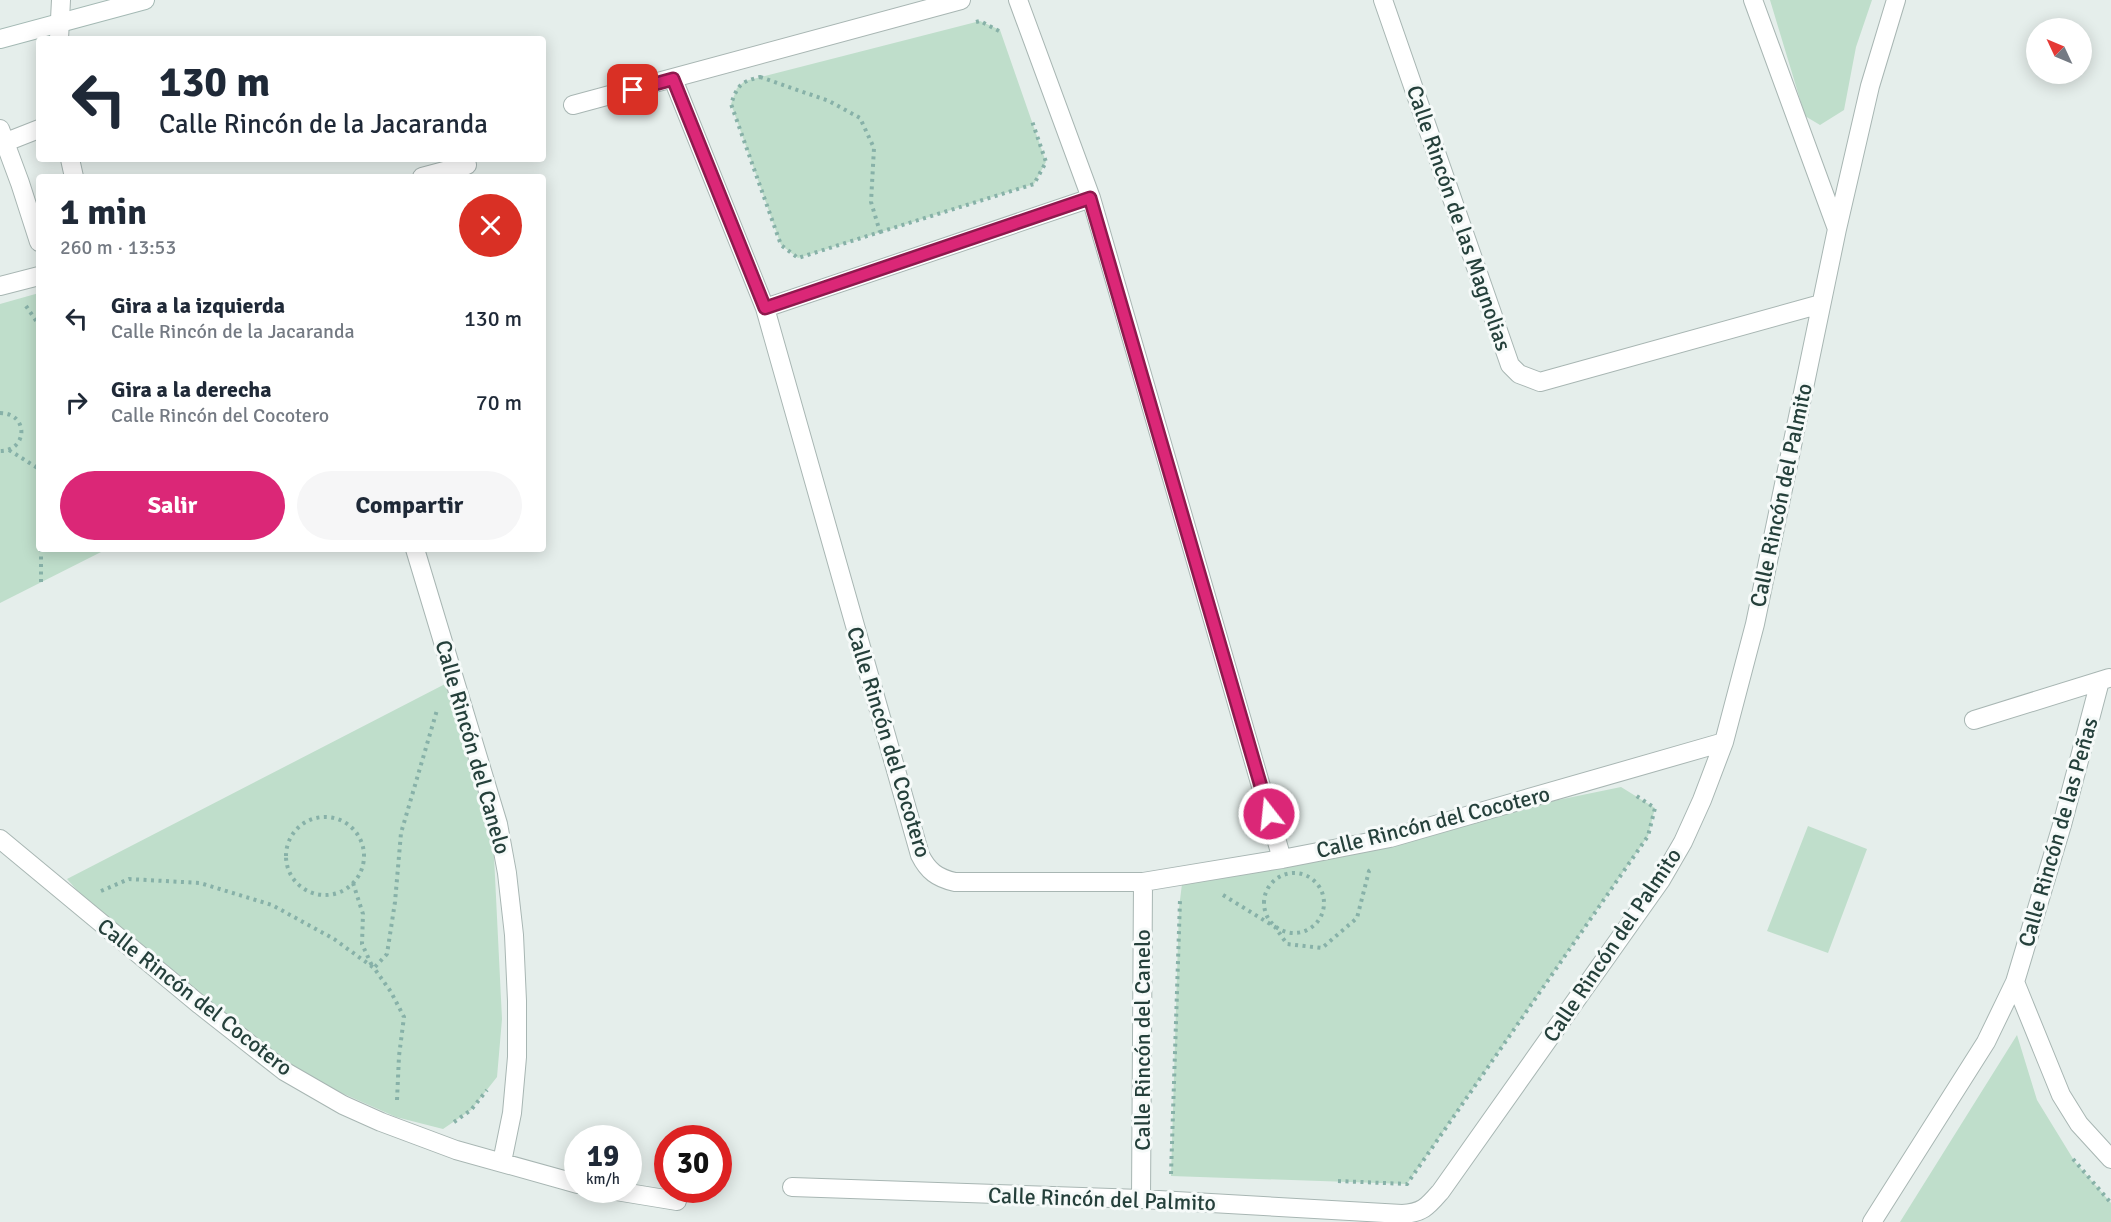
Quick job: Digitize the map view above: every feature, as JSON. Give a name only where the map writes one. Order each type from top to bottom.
[{"type":"street","points":[[59,31],[61,0]]},
{"type":"street","points":[[0,39],[59,31],[145,0]]},
{"type":"street","points":[[573,105],[961,0]]},
{"type":"street","points":[[1018,0],[1090,198],[1282,859]]},
{"type":"street","name":"Calle Rincón de las Magnolias","points":[[1383,0],[1510,365],[1519,374],[1540,382],[1821,304]]},
{"type":"street","points":[[1753,0],[1837,229]]},
{"type":"street","name":"Calle Rincón del Palmito","points":[[792,1187],[1141,1199],[1402,1214],[1422,1210],[1441,1191],[1661,880],[1683,842],[1702,801],[1724,742],[1755,624],[1837,229],[1870,86],[1896,0]]},
{"type":"street","name":"Calle Rincón del Cocotero","points":[[673,79],[765,308],[916,844],[925,866],[932,874],[943,880],[955,882],[1143,882],[1282,859],[1390,838],[1724,742]]},
{"type":"street","points":[[36,130],[3,135],[36,233]]},
{"type":"street","points":[[433,174],[467,165]]},
{"type":"street","points":[[765,308],[1090,198]]},
{"type":"street","points":[[0,286],[36,277]]},
{"type":"street","name":"Calle Rincón del Canelo","points":[[416,552],[498,824],[507,873],[514,935],[517,1057],[512,1113],[502,1162]]},
{"type":"street","points":[[1974,720],[2105,679]]},
{"type":"street","name":"Calle Rincón de las Peñas","points":[[1872,1222],[1986,1042],[2015,982],[2105,679]]},
{"type":"street","name":"Calle Rincón del Cocotero","points":[[0,839],[200,1005],[284,1071],[343,1105],[381,1122],[456,1150],[564,1180]]},
{"type":"street","name":"Calle Rincón del Canelo","points":[[1141,1199],[1143,882]]},
{"type":"street","points":[[2015,982],[2061,1095],[2079,1124],[2111,1159]]},
{"type":"path","points":[[968,24],[980,21],[1000,30],[1004,41]]},
{"type":"path","points":[[771,74],[745,81],[737,88],[731,104],[781,245],[798,258],[1034,184],[1046,162],[1031,118]]},
{"type":"path","points":[[760,77],[829,101],[860,118],[874,148],[872,202],[880,232]]},
{"type":"path","points":[[21,298],[36,320]]},
{"type":"path","points":[[0,413],[12,415],[17,419],[22,430],[19,442],[9,450],[0,451]]},
{"type":"path","points":[[9,450],[36,467]]},
{"type":"path","points":[[41,552],[41,582]]},
{"type":"path","points":[[374,968],[387,954],[395,902],[401,833],[439,705]]},
{"type":"path","points":[[1336,1181],[1407,1184],[1648,836],[1655,808],[1630,792]]},
{"type":"path","points":[[353,883],[343,891],[331,895],[306,890],[296,883],[289,871],[286,859],[287,846],[293,834],[302,825],[314,819],[339,820],[350,826],[358,836],[363,848],[362,867],[353,883],[363,914],[362,944],[404,1017],[399,1056],[397,1107]]},
{"type":"path","points":[[1217,891],[1275,927],[1284,932],[1294,933],[1305,931],[1313,926],[1324,909],[1325,898],[1321,889],[1307,875],[1297,872],[1278,876],[1266,891],[1263,901],[1264,911],[1275,927],[1287,944],[1322,948],[1357,918],[1369,871],[1377,865]]},
{"type":"path","points":[[100,891],[129,879],[200,883],[272,905],[334,939],[374,968]]},
{"type":"path","points":[[1171,1176],[1180,896]]},
{"type":"path","points":[[452,1123],[471,1110],[491,1085]]},
{"type":"path","points":[[2069,1153],[2111,1203]]},
{"type":"green space","points":[[1770,0],[1872,0],[1856,47],[1844,110],[1820,125],[1805,116]]},
{"type":"green space","points":[[980,21],[1000,30],[1046,162],[1034,184],[798,258],[781,245],[731,104],[737,88],[745,81]]},
{"type":"green space","points":[[36,294],[36,552],[101,552],[0,603],[0,304]]},
{"type":"green space","points":[[447,683],[491,795],[502,1019],[497,1077],[471,1110],[443,1129],[396,1117],[328,1087],[261,1048],[110,928],[67,879]]},
{"type":"green space","points":[[1621,787],[1655,808],[1648,836],[1407,1184],[1171,1176],[1179,908],[1182,884],[1204,873]]},
{"type":"green space","points":[[1808,826],[1867,849],[1828,953],[1767,931]]},
{"type":"green space","points":[[2017,1035],[2037,1100],[2075,1162],[2111,1203],[2111,1222],[1900,1222]]},
{"type":"route","points":[[633,90],[673,79],[765,308],[1090,198],[1269,814]]}]
